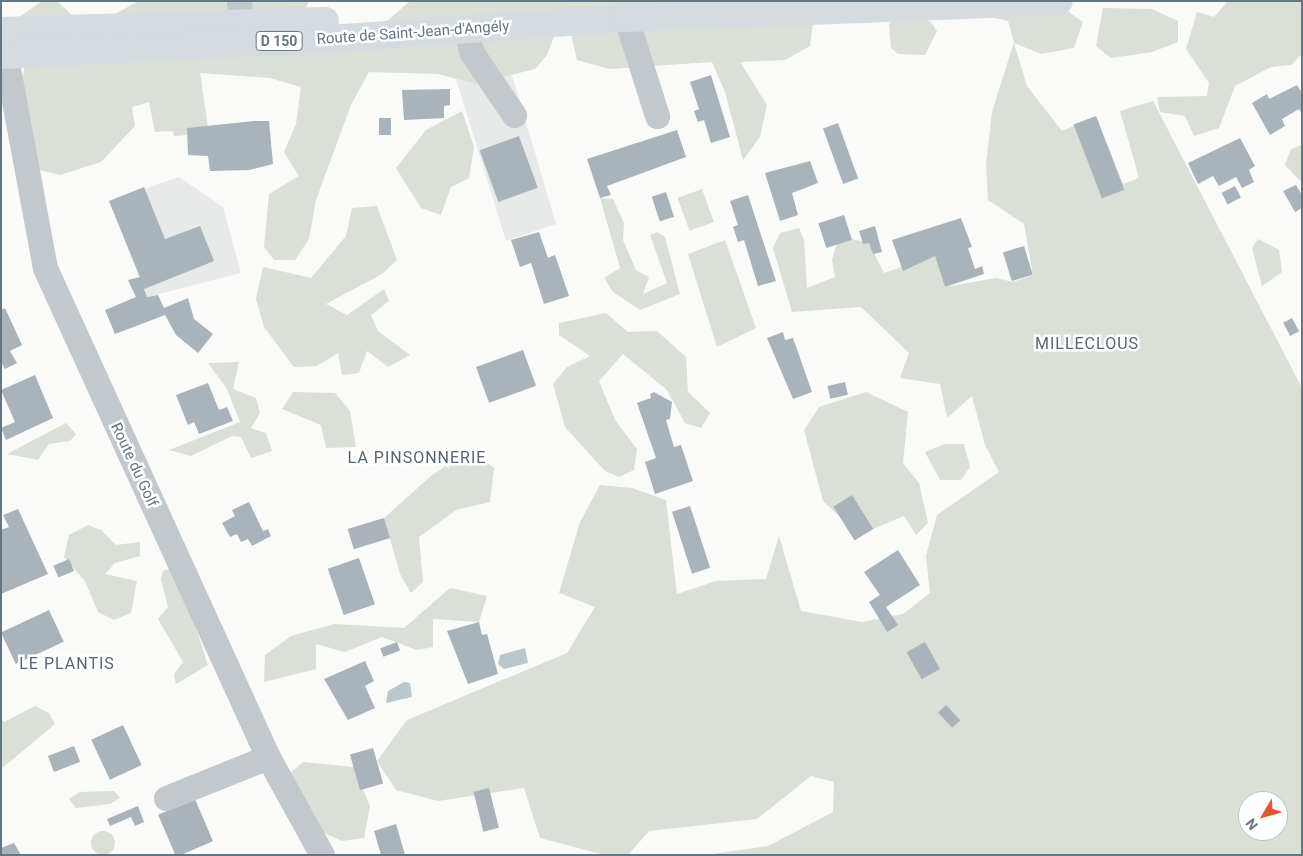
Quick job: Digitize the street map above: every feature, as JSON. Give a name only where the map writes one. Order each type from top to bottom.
[{"type":"main road","name":"Route de Saint-Jean-d'Angély","points":[[2,43],[465,29],[800,6],[1059,1]]},
{"type":"main road","name":"Route de Saint-Jean-d'Angély","points":[[2,43],[240,12],[496,18],[554,22]]},
{"type":"street","points":[[626,18],[657,116]]},
{"type":"street","points":[[465,29],[472,53],[514,115]]},
{"type":"street","name":"Route du Golf","points":[[2,43],[7,110],[45,268],[268,757],[322,855]]},
{"type":"street","points":[[166,798],[268,757]]},
{"type":"shaded area","points":[[42,1],[57,1],[73,16],[112,16],[138,1],[309,1],[295,31],[357,47],[410,1],[816,1],[810,46],[785,60],[740,62],[767,105],[760,137],[743,160],[725,92],[712,62],[609,69],[577,60],[565,8],[547,55],[535,69],[475,84],[438,74],[369,72],[351,105],[316,200],[309,239],[295,260],[274,260],[264,247],[269,194],[299,176],[284,152],[296,124],[301,87],[270,78],[200,73],[208,127],[187,128],[187,135],[174,136],[173,131],[155,132],[149,102],[132,107],[135,126],[101,162],[60,175],[35,169],[20,87],[24,71],[19,17]]},
{"type":"shaded area","points":[[1053,1],[1083,22],[1074,48],[1041,54],[1014,43],[1027,86],[1062,131],[1096,116],[1123,184],[1139,178],[1120,111],[1153,101],[1302,388],[1302,855],[706,855],[768,846],[833,812],[834,782],[811,776],[757,819],[649,831],[628,855],[605,855],[540,838],[524,788],[438,801],[396,790],[377,761],[407,720],[567,653],[595,607],[559,593],[580,522],[600,485],[632,488],[666,500],[677,594],[716,581],[766,579],[779,536],[801,611],[862,622],[903,614],[930,593],[926,556],[937,515],[999,472],[985,445],[972,396],[947,418],[940,384],[900,378],[909,353],[861,307],[792,312],[773,248],[780,233],[799,228],[804,240],[807,288],[835,277],[832,260],[839,236],[869,243],[884,273],[935,256],[945,287],[996,278],[1013,282],[1033,275],[1024,224],[988,200],[986,164],[992,112],[1014,42],[1008,21],[939,6]]},
{"type":"shaded area","points":[[1228,1],[1302,1],[1302,54],[1291,65],[1271,67],[1235,86],[1219,128],[1194,136],[1185,116],[1160,112],[1157,97],[1207,96],[1209,83],[1186,49],[1197,12],[1214,17]]},
{"type":"shaded area","points":[[1103,8],[1152,9],[1178,21],[1178,42],[1152,52],[1111,58],[1096,46]]},
{"type":"shaded area","points":[[910,13],[931,22],[937,31],[925,55],[898,54],[891,48],[889,23]]},
{"type":"shaded area","points":[[512,75],[556,224],[506,241],[456,79],[475,84]]},
{"type":"shaded area","points":[[462,111],[474,147],[469,178],[451,187],[441,215],[421,208],[396,168],[426,130]]},
{"type":"shaded area","points":[[1302,145],[1302,183],[1285,165],[1291,149]]},
{"type":"shaded area","points":[[179,177],[223,207],[241,273],[147,297],[109,201]]},
{"type":"shaded area","points":[[702,189],[714,222],[690,231],[678,198]]},
{"type":"shaded area","points":[[600,198],[613,199],[624,223],[623,240],[636,270],[649,277],[643,294],[667,283],[650,235],[657,232],[665,237],[680,294],[640,310],[613,292],[604,278],[620,268]]},
{"type":"shaded area","points":[[377,206],[397,260],[382,274],[326,304],[347,315],[384,289],[389,301],[371,315],[378,331],[410,355],[388,367],[367,351],[359,373],[342,375],[338,353],[317,366],[294,367],[264,327],[256,299],[263,267],[311,278],[346,236],[352,208]]},
{"type":"shaded area","points":[[1258,239],[1279,250],[1282,272],[1262,286],[1252,248]]},
{"type":"shaded area","points":[[725,240],[756,328],[717,347],[688,254]]},
{"type":"shaded area","points":[[606,313],[628,332],[657,331],[686,357],[688,392],[710,413],[701,428],[685,423],[667,390],[623,354],[599,381],[615,420],[637,449],[634,470],[619,477],[605,471],[565,427],[553,384],[567,367],[590,356],[559,335],[559,323]]},
{"type":"shaded area","points":[[239,362],[233,389],[256,398],[260,413],[251,428],[266,433],[272,451],[251,458],[241,437],[232,436],[191,456],[169,450],[240,422],[227,389],[208,363]]},
{"type":"shaded area","points":[[293,392],[335,393],[350,411],[356,447],[326,448],[321,425],[282,409]]},
{"type":"shaded area","points":[[866,392],[908,412],[903,463],[919,483],[928,523],[916,535],[904,516],[873,529],[842,519],[823,501],[804,430],[819,407]]},
{"type":"shaded area","points":[[66,423],[76,434],[70,441],[49,444],[38,460],[7,454]]},
{"type":"shaded area","points":[[945,444],[964,444],[970,467],[961,480],[940,480],[925,452]]},
{"type":"shaded area","points":[[471,449],[494,468],[490,502],[456,510],[419,537],[423,582],[411,593],[400,574],[384,518],[431,476]]},
{"type":"shaded area","points":[[88,525],[101,530],[116,545],[140,542],[140,556],[115,563],[105,574],[137,581],[131,613],[114,620],[98,612],[85,581],[64,557],[69,535]]},
{"type":"shaded area","points":[[169,569],[192,616],[208,665],[176,684],[174,674],[183,662],[158,619],[168,607],[161,579],[163,571]]},
{"type":"shaded area","points":[[450,588],[487,596],[479,622],[433,619],[433,647],[417,650],[382,637],[345,652],[316,644],[316,669],[264,682],[265,655],[291,636],[334,624],[404,628]]},
{"type":"shaded area","points":[[525,648],[528,663],[504,669],[498,664],[500,655]]},
{"type":"shaded area","points":[[404,682],[410,683],[412,697],[386,703],[388,691]]},
{"type":"shaded area","points":[[35,706],[49,713],[55,724],[1,769],[1,718],[4,722]]},
{"type":"shaded area","points":[[303,762],[354,767],[370,806],[364,838],[342,841],[322,832],[289,774]]},
{"type":"shaded area","points":[[114,791],[120,798],[110,804],[76,808],[69,799],[80,792]]},
{"type":"shaded area","points":[[103,831],[112,834],[115,843],[112,852],[103,855],[94,852],[91,843],[94,834]]},
{"type":"building","points":[[711,75],[730,137],[711,143],[704,120],[698,122],[696,117],[694,111],[699,109],[690,82]]},
{"type":"building","points":[[1297,85],[1302,93],[1302,114],[1299,109],[1282,119],[1285,126],[1270,135],[1252,103],[1267,94],[1269,99]]},
{"type":"building","points":[[450,89],[450,105],[444,106],[444,118],[404,120],[402,90]]},
{"type":"building","points":[[1096,116],[1124,190],[1102,198],[1074,125]]},
{"type":"building","points":[[379,118],[391,118],[391,135],[379,135]]},
{"type":"building","points":[[269,121],[273,164],[249,170],[210,171],[208,156],[188,155],[187,128]]},
{"type":"building","points":[[838,123],[858,178],[843,184],[823,128]]},
{"type":"building","points":[[677,130],[686,157],[607,186],[611,195],[600,198],[587,159]]},
{"type":"building","points":[[519,136],[538,188],[498,202],[480,150]]},
{"type":"building","points":[[1240,138],[1255,166],[1249,170],[1254,182],[1242,188],[1236,177],[1219,186],[1213,176],[1198,184],[1188,163]]},
{"type":"building","points":[[810,161],[818,183],[792,193],[798,215],[780,221],[765,173]]},
{"type":"building","points":[[1296,185],[1302,195],[1302,208],[1295,212],[1283,191]]},
{"type":"building","points":[[1235,186],[1241,198],[1228,204],[1222,193]]},
{"type":"building","points":[[144,187],[165,239],[200,226],[214,261],[144,289],[147,297],[158,295],[164,308],[188,298],[194,319],[213,334],[198,353],[176,335],[165,315],[115,334],[105,310],[136,297],[128,280],[140,277],[109,201]]},
{"type":"building","points":[[666,192],[674,217],[660,221],[652,197]]},
{"type":"building","points":[[748,195],[776,281],[758,286],[744,240],[738,242],[733,227],[738,225],[730,201]]},
{"type":"building","points":[[844,215],[852,240],[826,248],[818,223]]},
{"type":"building","points":[[961,218],[972,247],[968,248],[975,269],[982,266],[984,274],[945,287],[935,256],[903,271],[892,240]]},
{"type":"building","points":[[875,226],[882,252],[873,254],[869,243],[863,244],[859,231]]},
{"type":"building","points":[[539,232],[548,258],[555,255],[569,296],[544,304],[531,263],[520,267],[511,240]]},
{"type":"building","points":[[1024,246],[1033,275],[1012,281],[1003,252]]},
{"type":"building","points":[[5,308],[22,345],[10,351],[17,363],[5,369],[1,362],[1,310]]},
{"type":"building","points":[[1292,318],[1299,331],[1290,336],[1283,323]]},
{"type":"building","points":[[783,332],[785,340],[793,338],[812,392],[793,399],[767,338]]},
{"type":"building","points":[[523,350],[536,386],[489,403],[476,367]]},
{"type":"building","points":[[35,375],[53,418],[6,440],[1,428],[15,422],[1,390]]},
{"type":"building","points":[[845,382],[848,395],[830,399],[827,386]]},
{"type":"building","points":[[208,383],[219,410],[227,407],[233,421],[199,434],[194,422],[188,425],[176,395]]},
{"type":"building","points":[[654,392],[672,402],[670,419],[666,420],[674,447],[681,445],[693,481],[655,494],[645,462],[656,458],[637,403],[651,398],[650,394]]},
{"type":"building","points":[[852,495],[873,529],[855,541],[833,507]]},
{"type":"building","points":[[249,502],[263,531],[268,529],[271,536],[252,546],[248,539],[241,542],[237,534],[230,537],[222,523],[235,516],[232,510]]},
{"type":"building","points":[[690,506],[710,568],[692,574],[672,512]]},
{"type":"building","points":[[18,509],[48,574],[1,594],[1,530],[9,527],[3,515]]},
{"type":"building","points":[[384,518],[390,538],[354,549],[348,529]]},
{"type":"building","points":[[898,550],[920,585],[886,607],[898,625],[887,632],[869,602],[880,595],[864,572]]},
{"type":"building","points":[[359,558],[375,604],[344,615],[328,569]]},
{"type":"building","points":[[69,559],[74,571],[58,578],[53,566]]},
{"type":"building","points":[[49,610],[64,642],[16,664],[1,632]]},
{"type":"building","points":[[479,622],[482,635],[487,634],[498,674],[468,684],[447,631]]},
{"type":"building","points":[[397,642],[400,650],[383,657],[380,648]]},
{"type":"building","points":[[925,642],[940,669],[922,679],[907,652]]},
{"type":"building","points":[[365,661],[374,681],[365,686],[375,708],[348,720],[324,679]]},
{"type":"building","points":[[946,705],[960,720],[952,728],[938,713]]},
{"type":"building","points":[[123,725],[142,765],[110,780],[91,740]]},
{"type":"building","points":[[74,746],[80,762],[54,772],[48,756]]},
{"type":"building","points":[[373,748],[383,784],[360,790],[350,755]]},
{"type":"building","points":[[489,788],[499,828],[483,832],[473,792]]},
{"type":"building","points":[[195,799],[213,841],[181,855],[175,855],[158,815]]},
{"type":"building","points":[[138,806],[144,822],[135,826],[131,817],[110,826],[107,819]]},
{"type":"building","points":[[396,824],[405,855],[381,855],[374,831]]},
{"type":"building","points":[[14,843],[21,855],[1,855],[1,848]]},
{"type":"district","name":"MILLECLOUS","points":[[1087,344]]},
{"type":"district","name":"LA PINSONNERIE","points":[[417,458]]},
{"type":"district","name":"LE PLANTIS","points":[[67,664]]}]
